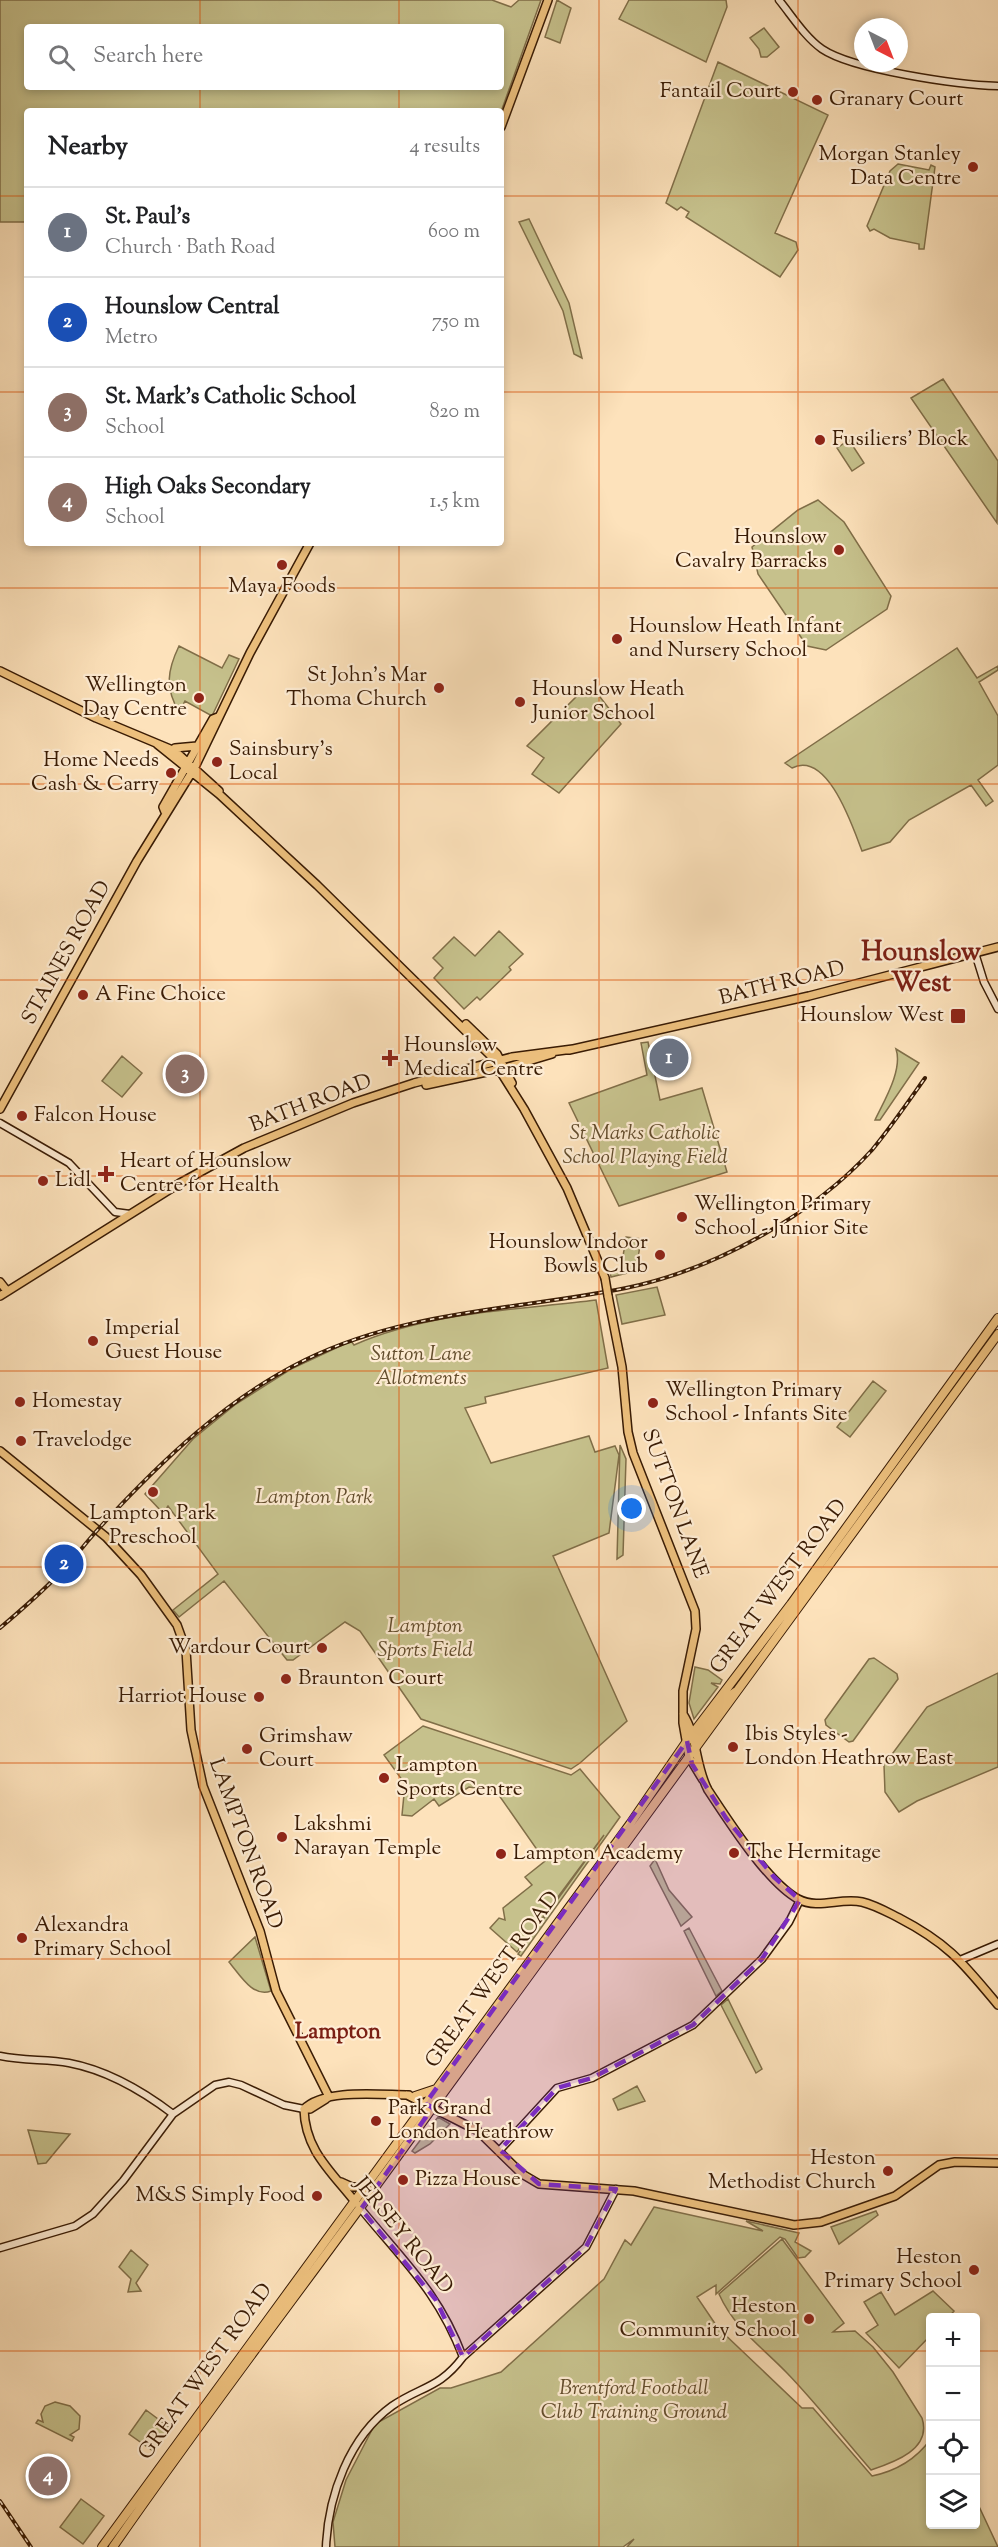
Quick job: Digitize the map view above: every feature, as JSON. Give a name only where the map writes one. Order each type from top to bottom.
[{"type":"highway","name":"GREAT WEST ROAD","points":[[113,2547],[185,2444],[389,2170],[429,2105],[436,2089],[691,1737],[792,1604],[998,1318]]},
{"type":"highway","name":"GREAT WEST ROAD","points":[[102,2547],[363,2187],[429,2105],[696,1749],[998,1334]]},
{"type":"highway","points":[[691,1737],[738,1689]]},
{"type":"highway","points":[[411,2096],[436,2089]]},
{"type":"highway","points":[[354,2201],[389,2170]]},
{"type":"main road","points":[[504,119],[548,0]]},
{"type":"main road","name":"STAINES ROAD","points":[[190,766],[218,719],[308,546]]},
{"type":"main road","points":[[0,671],[96,718],[158,744],[169,748],[184,749],[197,746]]},
{"type":"main road","name":"STAINES ROAD","points":[[0,1109],[164,811],[186,783],[197,746],[213,719],[218,719]]},
{"type":"main road","points":[[158,744],[190,766],[204,783],[219,794]]},
{"type":"main road","points":[[169,748],[219,794]]},
{"type":"main road","points":[[164,811],[190,766]]},
{"type":"main road","points":[[186,783],[204,783]]},
{"type":"main road","name":"SUTTON LANE","points":[[219,794],[436,1000],[500,1065],[567,1188],[605,1278],[622,1367],[628,1432],[633,1453],[696,1611],[696,1629],[683,1691],[683,1714],[696,1749],[703,1780]]},
{"type":"main road","name":"BATH ROAD","points":[[388,1092],[809,996],[998,947]]},
{"type":"main road","name":"BATH ROAD","points":[[3,1294],[110,1226],[232,1153],[332,1111],[388,1092],[432,1079],[573,1048]]},
{"type":"main road","points":[[0,1282],[3,1294]]},
{"type":"main road","name":"LAMPTON ROAD","points":[[0,1451],[106,1537],[141,1575],[177,1625],[186,1650],[190,1727],[202,1786],[260,1931],[282,2004],[329,2097]]},
{"type":"main road","name":"SUTTON LANE","points":[[689,1757],[691,1737]]},
{"type":"main road","points":[[689,1757],[726,1818],[789,1893],[800,1900],[819,1904],[848,1901],[870,1905],[932,1936],[960,1960],[998,2005]]},
{"type":"main road","points":[[304,2109],[314,2101],[329,2097],[385,2093],[411,2096],[478,2131],[522,2174],[539,2184],[616,2189],[803,2225],[820,2222],[895,2196],[939,2165],[955,2162],[998,2163]]},
{"type":"main road","name":"JERSEY ROAD","points":[[304,2109],[310,2144],[319,2160],[361,2209]]},
{"type":"main road","points":[[336,2179],[352,2187],[363,2187]]},
{"type":"street","points":[[779,0],[815,43],[834,56],[918,75],[998,86]]},
{"type":"street","points":[[975,953],[984,982],[998,1009]]},
{"type":"street","points":[[0,1123],[69,1163],[112,1210],[119,1214],[130,1214]]},
{"type":"street","points":[[110,1226],[113,1220],[112,1210]]},
{"type":"street","points":[[500,2150],[557,2088],[592,2078],[693,2025],[762,1959],[789,1922],[800,1900]]},
{"type":"street","points":[[960,1960],[967,1955],[998,1944]]},
{"type":"street","points":[[0,2056],[70,2063],[87,2068],[144,2094],[173,2114]]},
{"type":"street","points":[[0,2248],[75,2226],[93,2214],[173,2114],[215,2085],[229,2082],[257,2090],[292,2109],[304,2109]]},
{"type":"street","points":[[326,2547],[327,2524],[333,2496],[365,2432],[394,2405],[446,2377],[463,2357],[580,2253],[596,2230],[616,2189]]},
{"type":"street","name":"JERSEY ROAD","points":[[361,2209],[398,2251],[436,2300],[454,2331],[463,2357]]},
{"type":"highlighted area","points":[[687,1741],[692,1764],[726,1818],[774,1877],[800,1900],[762,1959],[693,2025],[592,2078],[557,2088],[500,2150],[539,2184],[616,2189],[586,2247],[463,2357],[436,2300],[361,2209],[433,2107],[425,2104]]},
{"type":"green space","points":[[0,0],[492,0],[511,7],[519,0],[541,0],[502,108],[24,108],[24,222],[0,222]]},
{"type":"green space","points":[[557,0],[571,8],[560,43],[545,37]]},
{"type":"green space","points":[[629,0],[726,0],[727,7],[706,62],[619,19]]},
{"type":"green space","points":[[764,28],[779,47],[767,57],[761,57],[759,49],[750,38]]},
{"type":"green space","points":[[718,62],[828,115],[775,233],[796,242],[798,250],[780,277],[686,217],[689,212],[681,207],[677,210],[666,203]]},
{"type":"green space","points":[[898,164],[929,170],[931,165],[935,167],[924,249],[919,249],[919,244],[890,238],[874,229],[870,231],[867,226],[890,171]]},
{"type":"green space","points":[[529,219],[569,303],[582,358],[574,354],[563,311],[519,222]]},
{"type":"green space","points":[[943,379],[998,461],[997,523],[911,398]]},
{"type":"green space","points":[[849,440],[864,463],[852,471],[837,448]]},
{"type":"green space","points":[[818,500],[844,522],[891,596],[887,609],[826,650],[807,646],[758,574],[752,547],[798,510]]},
{"type":"green space","points":[[179,646],[222,668],[229,655],[239,659],[212,716],[185,701],[179,712],[174,703],[169,679]]},
{"type":"green space","points":[[957,648],[977,678],[998,666],[998,670],[979,682],[998,716],[998,765],[978,780],[993,801],[986,806],[971,785],[909,820],[890,842],[862,851],[845,810],[828,780],[817,770],[805,765],[792,768],[785,763]]},
{"type":"green space","points":[[593,688],[621,724],[559,793],[532,774],[544,758],[527,746],[582,691]]},
{"type":"green space","points":[[499,931],[523,954],[509,967],[511,970],[480,1000],[477,997],[464,1009],[434,978],[443,968],[433,958],[454,937],[475,956]]},
{"type":"green space","name":"St Marks Catholic School Playing Field","points":[[648,1042],[660,1100],[702,1088],[727,1172],[619,1206],[569,1103],[647,1075],[641,1043]]},
{"type":"green space","points":[[896,1049],[919,1063],[880,1120],[875,1120],[895,1076]]},
{"type":"green space","points":[[122,1056],[142,1073],[122,1097],[102,1081]]},
{"type":"green space","points":[[626,1237],[641,1239],[636,1271],[611,1277],[610,1272],[621,1269]]},
{"type":"green space","points":[[657,1287],[665,1315],[622,1324],[616,1295]]},
{"type":"green space","name":"Lampton Park","points":[[596,1300],[608,1368],[485,1397],[486,1403],[465,1408],[491,1463],[589,1436],[595,1452],[615,1446],[619,1455],[609,1533],[553,1556],[627,1721],[580,1763],[571,1769],[421,1719],[360,1631],[345,1622],[293,1660],[287,1660],[224,1581],[179,1617],[173,1610],[218,1574],[168,1506],[163,1513],[145,1494],[193,1439],[236,1404],[291,1369],[351,1341],[354,1345],[412,1325],[442,1319]]},
{"type":"green space","points":[[873,1381],[886,1391],[850,1437],[837,1427]]},
{"type":"green space","points":[[620,1445],[626,1459],[623,1555],[617,1559]]},
{"type":"green space","points":[[874,1658],[897,1674],[898,1679],[853,1741],[849,1742],[826,1725],[825,1720],[869,1659]]},
{"type":"green space","points":[[695,1667],[708,1670],[722,1680],[720,1684],[711,1683],[718,1687],[694,1719],[689,1703]]},
{"type":"green space","points":[[998,1673],[998,1767],[917,1801],[899,1812],[885,1792],[884,1765],[927,1707]]},
{"type":"green space","points":[[423,1726],[571,1775],[580,1769],[620,1817],[521,1956],[518,1954],[604,1835],[517,1952],[490,1928],[499,1918],[505,1920],[503,1908],[532,1885],[525,1877],[545,1861],[496,1791],[469,1787],[439,1806],[434,1799],[412,1816],[402,1815],[405,1784],[384,1755]]},
{"type":"green space","points":[[655,1859],[669,1890],[692,1917],[681,1926],[650,1866]]},
{"type":"green space","points":[[689,1928],[722,1991],[716,1996],[684,1931]]},
{"type":"green space","points":[[255,1937],[271,1991],[258,1991],[247,1984],[229,1962]]},
{"type":"green space","points":[[728,1999],[762,2069],[756,2073],[721,2005]]},
{"type":"green space","points":[[637,2086],[645,2101],[618,2110],[613,2099]]},
{"type":"green space","points":[[438,2117],[450,2124],[430,2144],[415,2153],[412,2151]]},
{"type":"green space","points":[[28,2130],[70,2134],[46,2163],[38,2164]]},
{"type":"green space","name":"Brentford Football Club Training Ground","points":[[654,2207],[763,2231],[746,2221],[799,2233],[795,2242],[811,2251],[805,2257],[798,2258],[785,2239],[780,2237],[716,2294],[716,2285],[697,2297],[718,2328],[802,2408],[813,2408],[872,2476],[905,2463],[926,2444],[926,2529],[980,2529],[980,2509],[998,2547],[627,2547],[634,2539],[623,2547],[335,2547],[333,2522],[346,2480],[375,2424],[440,2388],[451,2388],[501,2372],[604,2279],[625,2240],[631,2245]]},
{"type":"green space","points":[[876,2211],[878,2215],[839,2244],[831,2227]]},
{"type":"green space","points":[[782,2239],[844,2323],[833,2332],[855,2331],[873,2347],[893,2372],[922,2418],[924,2429],[922,2438],[909,2453],[871,2470],[798,2385],[732,2317],[725,2306],[719,2294]]},
{"type":"green space","points":[[131,2250],[148,2265],[136,2283],[141,2291],[128,2292],[131,2279],[119,2267]]},
{"type":"green space","points":[[933,2291],[954,2311],[952,2313],[926,2313],[926,2340],[899,2368],[866,2333],[878,2325],[864,2302],[881,2292],[895,2315]]},
{"type":"green space","points":[[55,2402],[70,2406],[80,2416],[79,2429],[70,2435],[74,2437],[72,2441],[36,2423],[38,2420],[43,2422],[41,2414],[45,2406]]},
{"type":"green space","points":[[146,2410],[170,2428],[153,2451],[129,2434]]},
{"type":"green space","points":[[81,2499],[104,2516],[83,2544],[60,2527]]},
{"type":"railway","points":[[0,1628],[51,1582],[148,1477],[196,1433],[248,1393],[276,1376],[344,1343],[383,1331],[423,1321],[626,1288],[659,1280],[726,1254],[791,1218],[848,1174],[872,1150],[925,1078]]},
{"type":"railway","points":[[0,2501],[31,2547]]},
{"type":"place","name":"Fantail Court","points":[[793,92]]},
{"type":"place","name":"Granary Court","points":[[817,100]]},
{"type":"place","name":"Morgan Stanley Data Centre","points":[[973,167]]},
{"type":"place","name":"Fusiliers' Block","points":[[820,440]]},
{"type":"place","name":"Hounslow Cavalry Barracks","points":[[839,550]]},
{"type":"place","name":"Maya Foods","points":[[282,565]]},
{"type":"place","name":"Hounslow Heath Infant and Nursery School","points":[[617,639]]},
{"type":"place","name":"St John's Mar Thoma Church","points":[[439,688]]},
{"type":"place","name":"Wellington Day Centre","points":[[199,698]]},
{"type":"place","name":"Hounslow Heath Junior School","points":[[520,702]]},
{"type":"place","name":"Sainsbury's Local","points":[[217,762]]},
{"type":"place","name":"Home Needs Cash & Carry","points":[[171,773]]},
{"type":"place","name":"A Fine Choice","points":[[83,995]]},
{"type":"place","name":"Hounslow West","points":[[958,1016]]},
{"type":"place","name":"Hounslow Medical Centre","points":[[390,1058]]},
{"type":"place","name":"St. Paul's","points":[[669,1058]]},
{"type":"place","name":"St. Mark's Catholic School","points":[[185,1074]]},
{"type":"place","name":"Falcon House","points":[[22,1116]]},
{"type":"place","name":"Heart of Hounslow Centre for Health","points":[[106,1174]]},
{"type":"place","name":"Lidl","points":[[43,1181]]},
{"type":"place","name":"Wellington Primary School - Junior Site","points":[[682,1217]]},
{"type":"place","name":"Hounslow Indoor Bowls Club","points":[[660,1255]]},
{"type":"place","name":"Imperial Guest House","points":[[93,1341]]},
{"type":"place","name":"Homestay","points":[[20,1402]]},
{"type":"place","name":"Wellington Primary School - Infants Site","points":[[653,1403]]},
{"type":"place","name":"Travelodge","points":[[21,1441]]},
{"type":"place","name":"Lampton Park Preschool","points":[[153,1492]]},
{"type":"place","name":"Hounslow Central","points":[[64,1564]]},
{"type":"place","name":"Wardour Court","points":[[322,1648]]},
{"type":"place","name":"Braunton Court","points":[[286,1679]]},
{"type":"place","name":"Harriot House","points":[[259,1697]]},
{"type":"place","name":"Ibis Styles - London Heathrow East","points":[[733,1747]]},
{"type":"place","name":"Grimshaw Court","points":[[247,1749]]},
{"type":"place","name":"Lampton Sports Centre","points":[[384,1778]]},
{"type":"place","name":"Lakshmi Narayan Temple","points":[[282,1837]]},
{"type":"place","name":"The Hermitage","points":[[734,1853]]},
{"type":"place","name":"Lampton Academy","points":[[501,1854]]},
{"type":"place","name":"Alexandra Primary School","points":[[22,1938]]},
{"type":"place","name":"Park Grand London Heathrow","points":[[376,2121]]},
{"type":"place","name":"Heston Methodist Church","points":[[888,2171]]},
{"type":"place","name":"Pizza House","points":[[403,2180]]},
{"type":"place","name":"M&S Simply Food","points":[[317,2196]]},
{"type":"place","name":"Heston Primary School","points":[[974,2270]]},
{"type":"place","name":"Heston Community School","points":[[809,2319]]},
{"type":"place","name":"High Oaks Secondary","points":[[48,2476]]},
{"type":"district","name":"Hounslow West","points":[[921,968]]},
{"type":"district","name":"Lampton","points":[[338,2033]]},
{"type":"park label","name":"Sutton Lane Allotments","points":[[421,1367]]},
{"type":"park label","name":"Lampton Sports Field","points":[[425,1639]]}]
